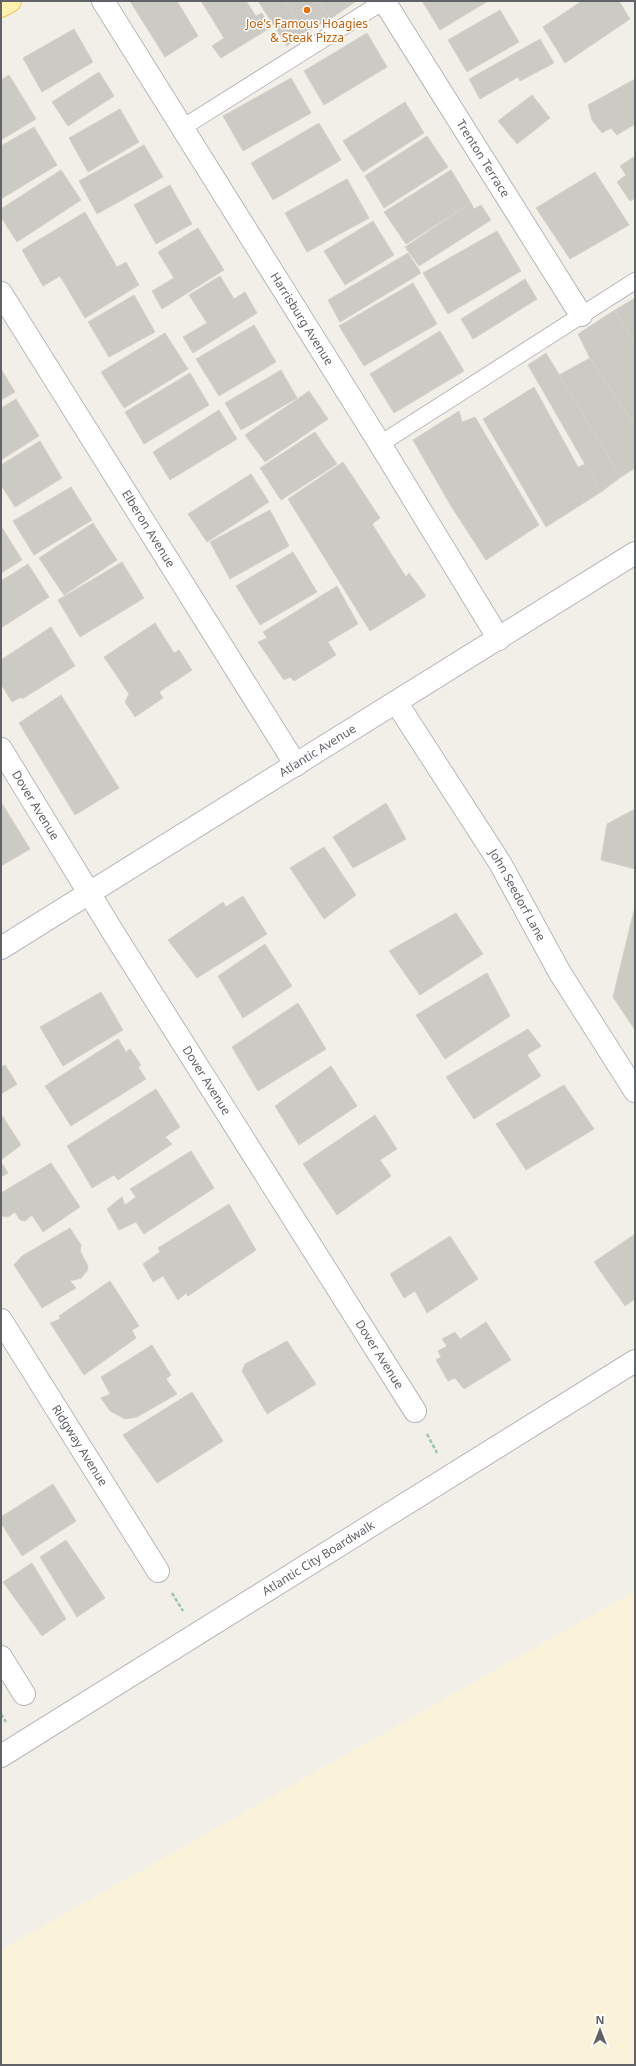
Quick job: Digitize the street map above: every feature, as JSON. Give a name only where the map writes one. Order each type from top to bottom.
[{"type":"main road","points":[[1,6],[10,1]]},
{"type":"street","name":"Harrisburg Avenue","points":[[102,1],[380,444],[499,638]]},
{"type":"street","name":"Trenton Terrace","points":[[384,1],[582,315]]},
{"type":"street","name":"Elberon Avenue","points":[[1,294],[296,765]]},
{"type":"street","name":"Atlantic Avenue","points":[[1,948],[635,553]]},
{"type":"street","name":"John Seedorf Lane","points":[[396,702],[500,863],[560,972],[635,1091]]},
{"type":"street","name":"Dover Avenue","points":[[1,749],[89,893],[415,1411]]},
{"type":"street","name":"Ridgway Avenue","points":[[1,1320],[158,1571]]},
{"type":"street","name":"Atlantic City Boardwalk","points":[[1,1756],[635,1361]]},
{"type":"street","points":[[1,1657],[24,1694]]},
{"type":"lane","points":[[182,128],[384,1]]},
{"type":"lane","points":[[380,444],[635,280]]},
{"type":"path","points":[[415,1411],[450,1476]]},
{"type":"path","points":[[158,1571],[198,1634]]},
{"type":"sand","points":[[635,1591],[635,2065],[1,2065],[1,1950]]},
{"type":"building","points":[[130,1],[177,1],[198,36],[165,57]]},
{"type":"building","points":[[201,1],[246,1],[256,16],[262,13],[270,28],[221,58],[212,46],[224,38]]},
{"type":"building","points":[[258,1],[285,1],[305,32],[287,46]]},
{"type":"building","name":"Joe's Famous Hoagies & Steak Pizza","points":[[285,1],[318,1],[330,19],[305,32]]},
{"type":"building","points":[[318,1],[346,1],[349,6],[330,19]]},
{"type":"building","points":[[346,1],[357,1],[349,6]]},
{"type":"building","points":[[422,1],[488,1],[440,30]]},
{"type":"building","points":[[582,1],[619,1],[630,19],[565,63],[543,27]]},
{"type":"building","points":[[500,10],[519,42],[467,72],[448,40]]},
{"type":"building","points":[[74,29],[93,62],[42,92],[23,58]]},
{"type":"building","points":[[367,33],[387,67],[324,105],[304,71]]},
{"type":"building","points":[[540,39],[554,63],[520,81],[518,77],[480,99],[469,79]]},
{"type":"building","points":[[99,72],[114,96],[68,126],[52,102]]},
{"type":"building","points":[[9,75],[36,119],[1,140],[1,80]]},
{"type":"building","points":[[291,78],[311,113],[243,151],[223,116]]},
{"type":"building","points":[[635,79],[635,124],[617,135],[611,128],[602,133],[592,120],[588,105]]},
{"type":"building","points":[[532,95],[550,118],[517,144],[498,121]]},
{"type":"building","points":[[405,102],[424,133],[363,172],[343,141]]},
{"type":"building","points":[[120,109],[139,142],[88,172],[69,138]]},
{"type":"building","points":[[319,123],[341,160],[273,200],[251,163]]},
{"type":"building","points":[[34,127],[57,165],[1,199],[1,146]]},
{"type":"building","points":[[427,136],[448,167],[384,208],[365,176]]},
{"type":"building","points":[[144,145],[163,177],[97,214],[79,181]]},
{"type":"building","points":[[635,156],[635,198],[630,201],[617,182],[626,175],[620,166]]},
{"type":"building","points":[[61,170],[81,200],[17,242],[1,217],[1,209]]},
{"type":"building","points":[[451,170],[471,203],[406,244],[384,212]]},
{"type":"building","points":[[595,172],[629,225],[570,259],[536,208]]},
{"type":"building","points":[[347,179],[369,218],[307,252],[285,213]]},
{"type":"building","points":[[170,185],[192,224],[156,244],[134,205]]},
{"type":"building","points":[[471,203],[474,209],[481,205],[491,220],[419,266],[405,247]]},
{"type":"building","points":[[85,212],[117,267],[126,262],[139,285],[85,318],[60,276],[43,286],[22,250]]},
{"type":"building","points":[[373,221],[394,255],[345,285],[324,251]]},
{"type":"building","points":[[198,228],[224,270],[162,309],[152,291],[174,278],[158,252]]},
{"type":"building","points":[[497,231],[521,271],[448,314],[423,273]]},
{"type":"building","points":[[408,253],[421,273],[340,322],[328,300]]},
{"type":"building","points":[[220,276],[234,299],[245,292],[257,313],[193,353],[183,337],[207,323],[189,295]]},
{"type":"building","points":[[525,279],[537,299],[473,339],[461,319]]},
{"type":"building","points":[[413,283],[437,324],[364,366],[339,326]]},
{"type":"building","points":[[134,295],[155,332],[109,357],[88,322]]},
{"type":"building","points":[[635,298],[635,343],[615,310]]},
{"type":"building","points":[[615,310],[635,343],[635,426],[590,358],[578,334]]},
{"type":"building","points":[[254,325],[276,362],[219,396],[196,359]]},
{"type":"building","points":[[440,331],[464,371],[394,413],[370,374]]},
{"type":"building","points":[[165,333],[188,369],[124,408],[101,372]]},
{"type":"building","points":[[546,353],[621,477],[601,492],[528,365]]},
{"type":"building","points":[[590,358],[635,426],[635,468],[621,477],[559,375]]},
{"type":"building","points":[[1,369],[15,392],[1,400]]},
{"type":"building","points":[[281,370],[297,398],[241,430],[225,403]]},
{"type":"building","points":[[190,373],[209,405],[144,444],[125,412]]},
{"type":"building","points":[[534,387],[578,467],[586,464],[601,492],[546,527],[483,419]]},
{"type":"building","points":[[309,391],[328,419],[265,462],[245,435]]},
{"type":"building","points":[[16,399],[39,436],[1,460],[1,408]]},
{"type":"building","points":[[219,410],[237,439],[170,480],[153,452]]},
{"type":"building","points":[[459,411],[462,422],[475,417],[539,525],[486,560],[451,506],[413,440]]},
{"type":"building","points":[[315,432],[337,464],[281,500],[260,468]]},
{"type":"building","points":[[40,441],[62,478],[15,507],[1,485],[1,465]]},
{"type":"building","points":[[343,462],[380,518],[372,524],[406,577],[409,573],[426,596],[370,631],[288,499]]},
{"type":"building","points":[[251,474],[269,502],[207,542],[188,514]]},
{"type":"building","points":[[71,487],[92,520],[34,555],[13,521]]},
{"type":"building","points":[[270,510],[289,546],[230,579],[210,542]]},
{"type":"building","points":[[93,523],[117,560],[64,595],[39,558]]},
{"type":"building","points":[[1,526],[22,560],[1,573]]},
{"type":"building","points":[[293,552],[317,592],[260,625],[236,586]]},
{"type":"building","points":[[122,562],[144,598],[80,637],[58,600]]},
{"type":"building","points":[[28,564],[49,597],[1,628],[1,581]]},
{"type":"building","points":[[337,586],[358,624],[328,642],[336,655],[294,681],[290,677],[284,680],[258,642],[267,638],[263,632]]},
{"type":"building","points":[[155,623],[174,653],[179,650],[192,670],[159,692],[163,698],[135,717],[125,702],[129,694],[104,657]]},
{"type":"building","points":[[51,627],[75,666],[22,699],[21,697],[12,702],[1,684],[1,660]]},
{"type":"building","points":[[61,695],[119,788],[75,815],[19,723]]},
{"type":"building","points":[[1,802],[30,849],[1,866]]},
{"type":"building","points":[[386,803],[406,839],[353,868],[333,837]]},
{"type":"building","points":[[635,809],[635,869],[601,860],[607,824]]},
{"type":"building","points":[[324,847],[356,895],[324,919],[290,868]]},
{"type":"building","points":[[243,896],[267,934],[197,978],[168,940],[223,902],[226,907]]},
{"type":"building","points":[[635,906],[635,1030],[613,997]]},
{"type":"building","points":[[456,913],[483,954],[420,995],[389,951]]},
{"type":"building","points":[[265,944],[292,986],[243,1018],[218,976]]},
{"type":"building","points":[[487,973],[510,1016],[445,1059],[416,1015]]},
{"type":"building","points":[[101,992],[123,1030],[63,1066],[40,1027]]},
{"type":"building","points":[[298,1003],[326,1049],[258,1091],[232,1047]]},
{"type":"building","points":[[528,1029],[541,1046],[527,1055],[541,1076],[474,1119],[446,1077]]},
{"type":"building","points":[[118,1039],[126,1052],[130,1049],[141,1065],[138,1067],[146,1079],[71,1126],[45,1086]]},
{"type":"building","points":[[5,1065],[17,1084],[1,1094],[1,1067]]},
{"type":"building","points":[[331,1066],[357,1106],[299,1145],[275,1106]]},
{"type":"building","points":[[564,1085],[594,1129],[526,1170],[496,1124]]},
{"type":"building","points":[[156,1089],[180,1127],[165,1137],[172,1144],[118,1180],[114,1175],[92,1188],[67,1146]]},
{"type":"building","points":[[1,1114],[21,1145],[1,1160]]},
{"type":"building","points":[[375,1115],[397,1149],[380,1160],[391,1176],[337,1215],[303,1164]]},
{"type":"building","points":[[191,1151],[214,1188],[144,1234],[136,1222],[119,1230],[107,1209],[122,1197],[125,1205],[136,1197],[130,1189]]},
{"type":"building","points":[[1,1162],[8,1173],[1,1177]]},
{"type":"building","points":[[51,1163],[80,1207],[43,1232],[32,1215],[25,1221],[20,1220],[15,1212],[8,1217],[1,1216],[1,1193]]},
{"type":"building","points":[[229,1204],[256,1250],[188,1296],[186,1293],[178,1300],[163,1276],[153,1282],[143,1264],[160,1252],[158,1248]]},
{"type":"building","points":[[70,1228],[81,1245],[80,1251],[88,1266],[87,1271],[81,1278],[70,1281],[76,1288],[42,1308],[14,1265],[22,1256]]},
{"type":"building","points":[[635,1234],[635,1299],[625,1306],[594,1262]]},
{"type":"building","points":[[450,1236],[478,1279],[427,1313],[415,1291],[404,1298],[390,1274]]},
{"type":"building","points":[[110,1281],[139,1326],[132,1330],[136,1338],[84,1375],[50,1323],[60,1319],[59,1316]]},
{"type":"building","points":[[486,1322],[511,1360],[464,1389],[455,1378],[448,1381],[436,1360],[441,1357],[438,1351],[447,1346],[442,1339],[455,1332],[460,1339]]},
{"type":"building","points":[[287,1341],[316,1384],[267,1414],[242,1371],[245,1364]]},
{"type":"building","points":[[152,1345],[171,1375],[166,1379],[177,1394],[137,1417],[125,1419],[110,1411],[101,1398],[110,1394],[101,1377]]},
{"type":"building","points":[[192,1392],[223,1441],[157,1483],[123,1435]]},
{"type":"building","points":[[53,1484],[76,1521],[22,1556],[1,1523],[1,1517]]},
{"type":"building","points":[[66,1540],[105,1598],[77,1617],[40,1557]]},
{"type":"building","points":[[32,1563],[66,1619],[42,1636],[3,1582]]},
{"type":"place","name":"Joe's Famous Hoagies & Steak Pizza","points":[[307,10]]}]
